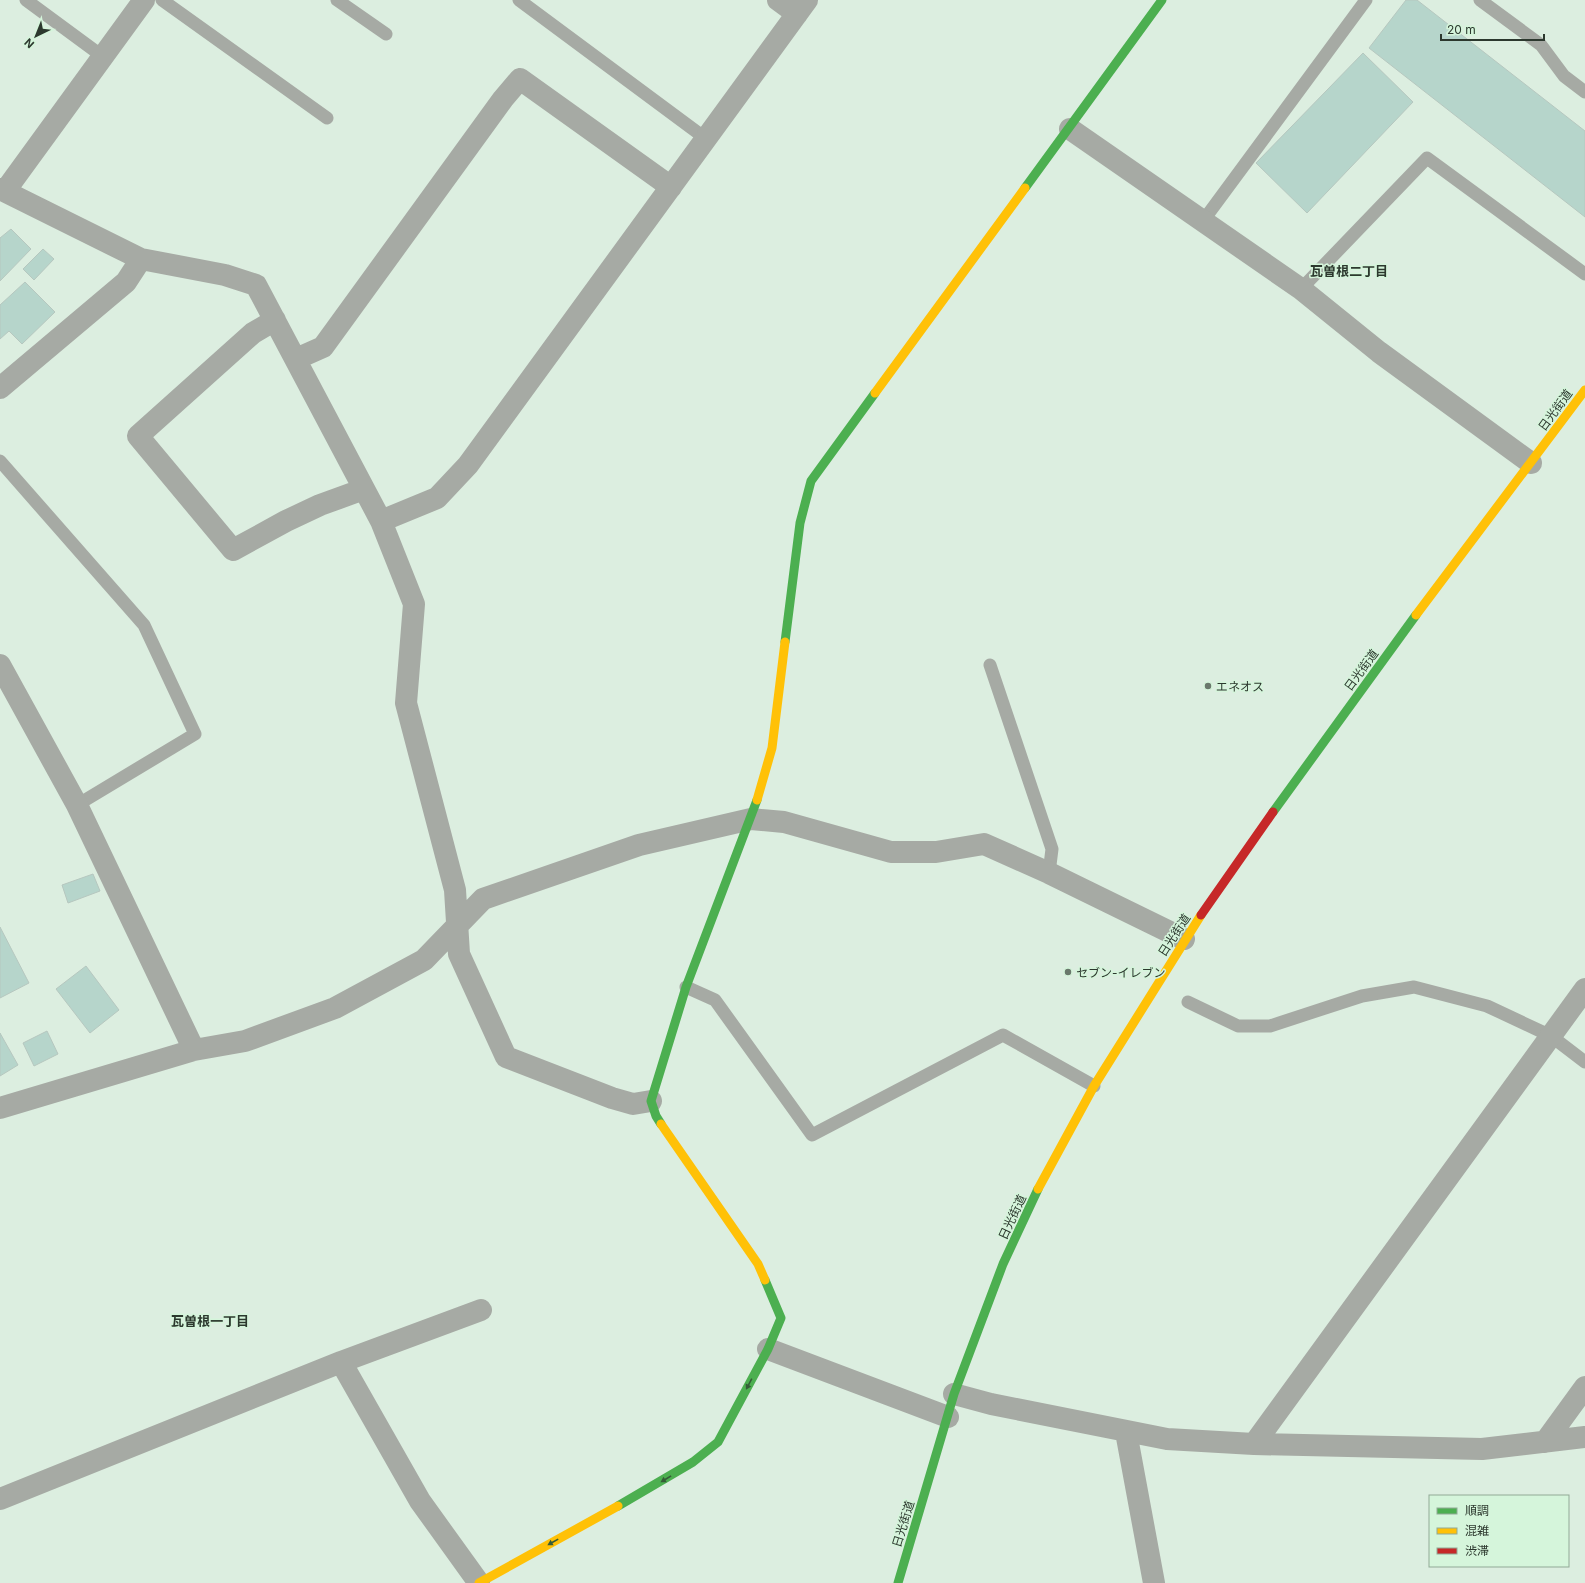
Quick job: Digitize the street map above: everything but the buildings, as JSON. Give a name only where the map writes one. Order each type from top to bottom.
[{"type":"street","points":[[144,0],[2,192],[141,259],[225,275],[256,285],[381,521],[414,604],[406,703],[455,890],[456,926],[459,954],[506,1057],[612,1098],[634,1104],[651,1101]]},
{"type":"street","points":[[381,521],[438,498],[468,465],[802,7],[778,0]]},
{"type":"street","points":[[341,1362],[420,1501],[479,1583],[663,1481],[693,1462],[718,1442],[768,1349],[781,1318],[758,1264],[656,1116],[651,1101],[686,987],[762,787],[772,748],[800,523],[811,481],[1070,129],[1162,0]]},
{"type":"street","points":[[296,360],[323,347],[503,99],[520,79],[671,187]]},
{"type":"street","points":[[1070,129],[1301,289],[1379,352],[1531,463]]},
{"type":"street","points":[[0,388],[126,282],[141,259]]},
{"type":"street","points":[[275,320],[253,333],[138,436],[233,550],[286,521],[320,505],[364,489]]},
{"type":"street","name":"日光街道","points":[[898,1583],[954,1394],[1003,1264],[1042,1180],[1094,1086],[1184,939],[1242,855],[1382,661],[1585,390]]},
{"type":"street","points":[[0,665],[77,805],[194,1050]]},
{"type":"street","points":[[0,1108],[194,1050],[245,1040],[335,1008],[424,960],[483,899],[639,845],[750,818],[784,822],[891,852],[936,852],[984,844],[1049,873],[1184,939]]},
{"type":"street","points":[[1254,1444],[1585,989]]},
{"type":"street","points":[[0,1500],[341,1362],[481,1310]]},
{"type":"street","points":[[768,1349],[948,1417]]},
{"type":"street","points":[[1545,1442],[1585,1387]]},
{"type":"street","points":[[954,1394],[991,1404],[1167,1439],[1254,1444],[1482,1449],[1585,1437]]},
{"type":"street","points":[[1126,1432],[1154,1583]]},
{"type":"lane","points":[[26,0],[102,56]]},
{"type":"lane","points":[[162,0],[327,118]]},
{"type":"lane","points":[[337,0],[386,34]]},
{"type":"lane","points":[[519,0],[705,138]]},
{"type":"lane","points":[[1203,221],[1366,0]]},
{"type":"lane","points":[[1480,0],[1541,45],[1564,76],[1585,92]]},
{"type":"lane","points":[[1301,289],[1427,158],[1585,274]]},
{"type":"lane","points":[[0,461],[144,625],[195,734],[77,805]]},
{"type":"lane","points":[[990,665],[1052,849],[1049,873]]},
{"type":"lane","points":[[686,987],[716,1000],[812,1135],[1003,1035],[1094,1086]]},
{"type":"lane","points":[[1188,1002],[1238,1026],[1270,1026],[1362,996],[1414,987],[1487,1006],[1551,1036],[1585,1062]]},
{"type":"traffic: fast","points":[[1025,188],[1162,0]]},
{"type":"traffic: fast","points":[[785,642],[800,523],[811,481],[875,393]]},
{"type":"traffic: fast","points":[[1273,812],[1416,615]]},
{"type":"traffic: fast","points":[[661,1124],[656,1116],[651,1101],[686,987],[757,800]]},
{"type":"traffic: fast","points":[[898,1583],[954,1394],[1003,1264],[1038,1189]]},
{"type":"traffic: fast","points":[[618,1506],[693,1462],[718,1442],[768,1349],[781,1318],[765,1280]]},
{"type":"traffic: slow","points":[[875,393],[1025,188]]},
{"type":"traffic: slow","points":[[1416,615],[1585,390]]},
{"type":"traffic: slow","points":[[757,800],[772,748],[785,642]]},
{"type":"traffic: slow","points":[[1038,1189],[1094,1086],[1201,915]]},
{"type":"traffic: slow","points":[[661,1124],[758,1264],[765,1280]]},
{"type":"traffic: slow","points":[[479,1583],[618,1506]]},
{"type":"traffic: jam","points":[[1201,915],[1273,812]]},
{"type":"place","name":"エネオス","points":[[1208,686]]},
{"type":"place","name":"セブン-イレブン","points":[[1068,972]]},
{"type":"district","name":"瓦曽根二丁目","points":[[1349,271]]},
{"type":"district","name":"瓦曽根一丁目","points":[[210,1321]]}]
